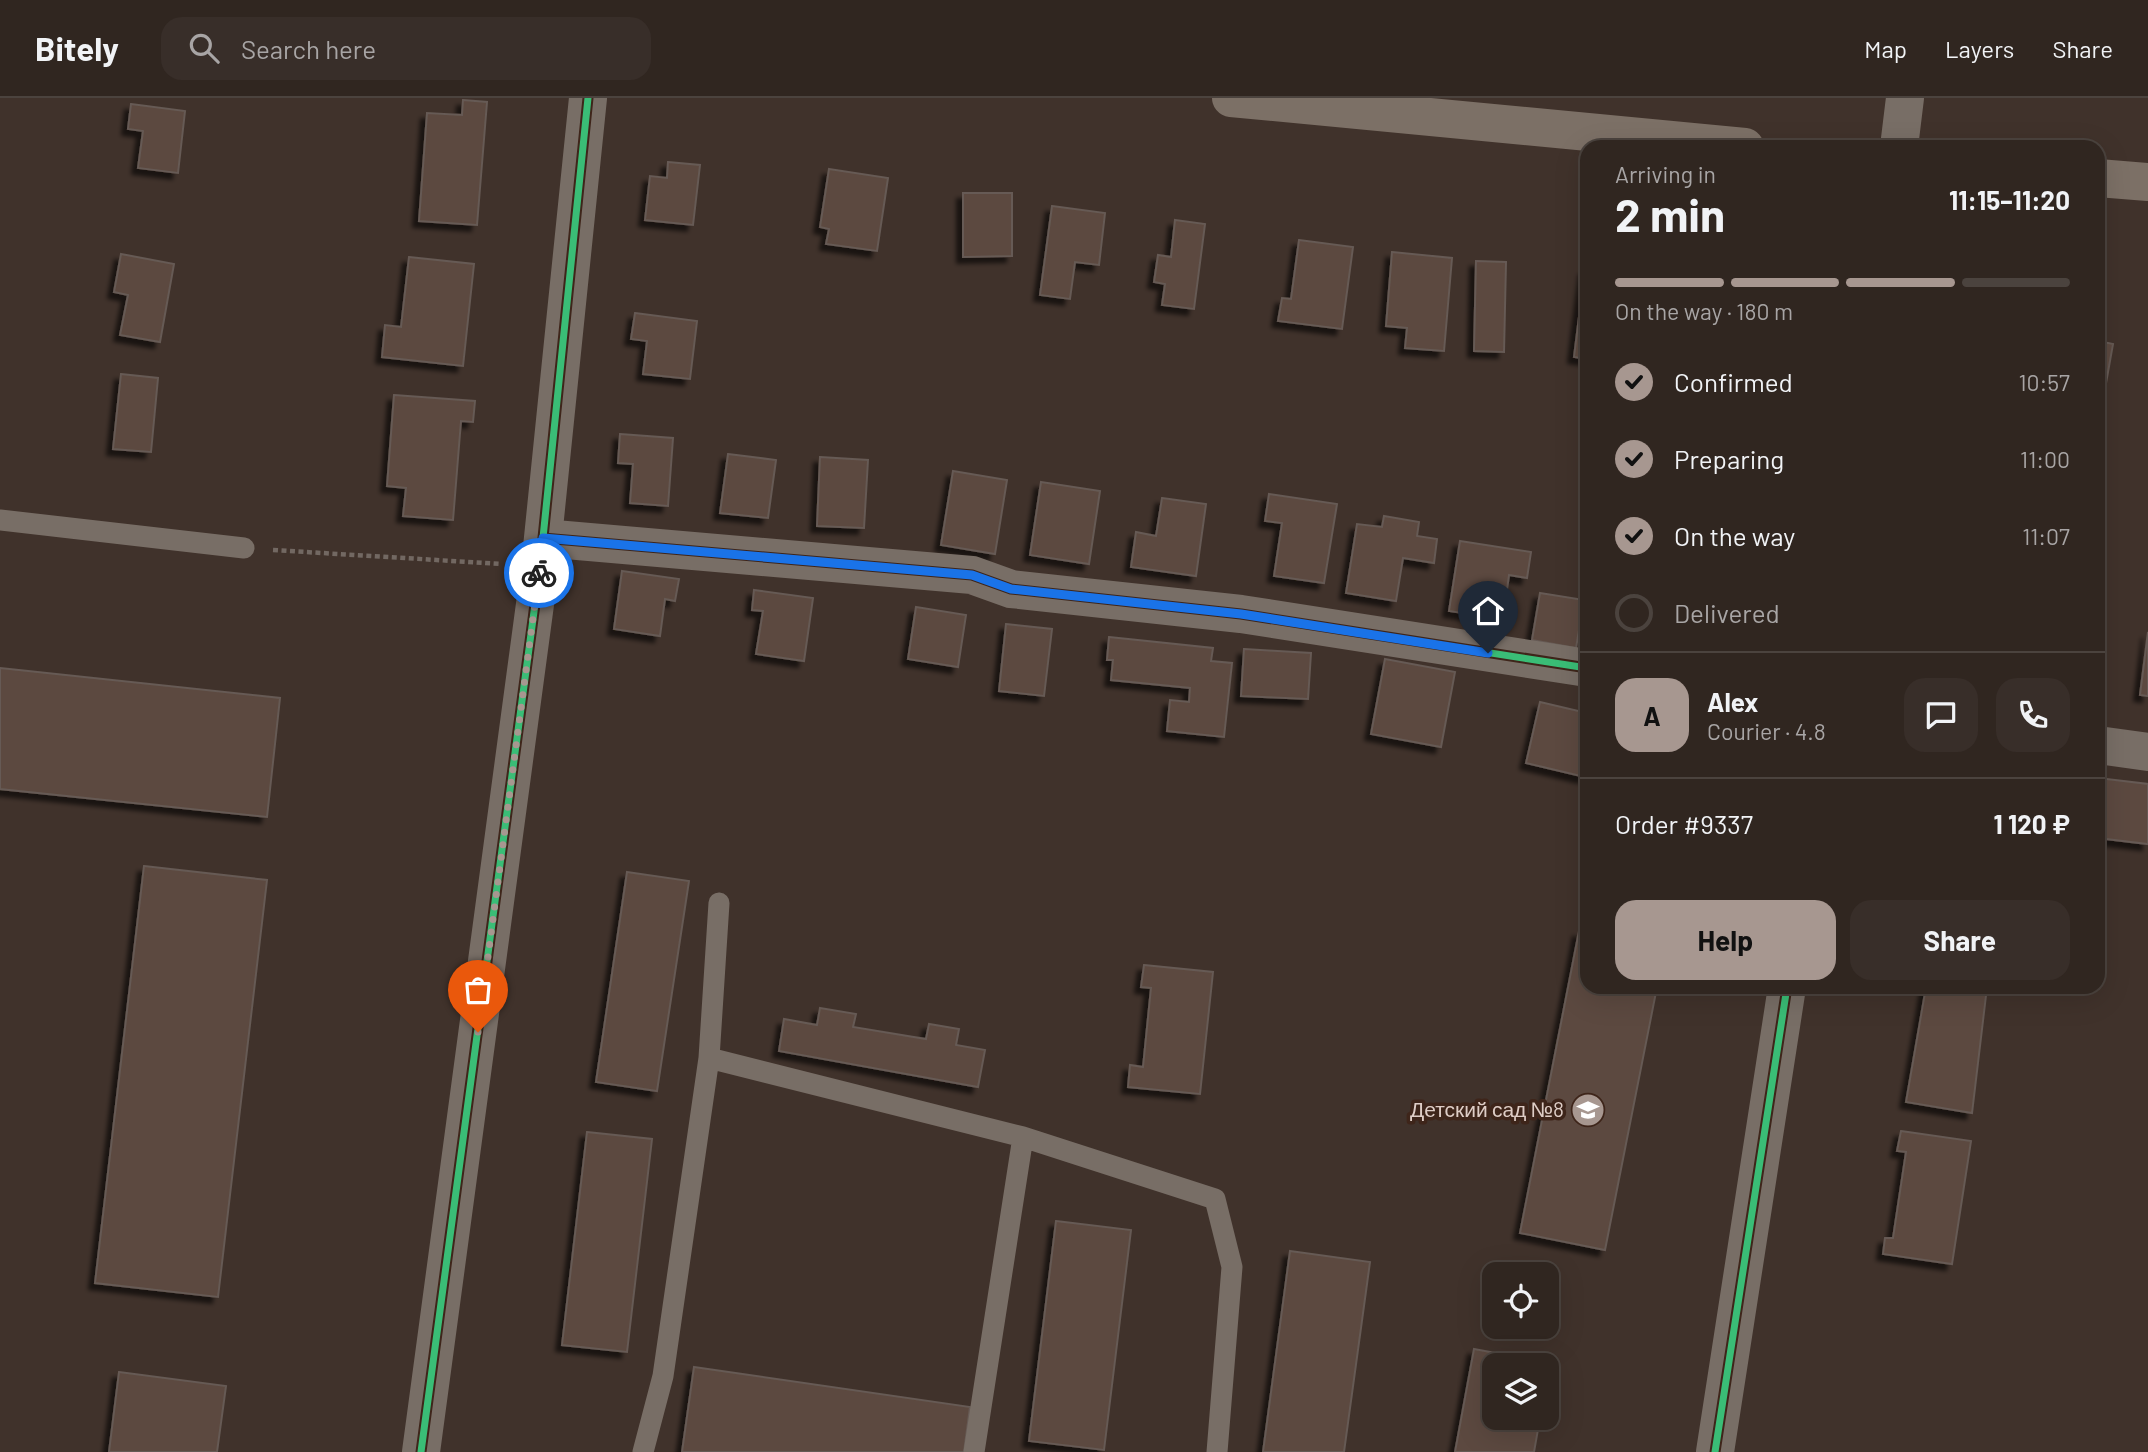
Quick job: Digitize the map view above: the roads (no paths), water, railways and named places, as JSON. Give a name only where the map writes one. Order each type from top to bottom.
[{"type":"main road","points":[[1231,98],[1672,140]]},
{"type":"main road","points":[[2105,179],[2148,183]]},
{"type":"street","points":[[428,1449],[541,552],[588,98]]},
{"type":"street","points":[[1900,140],[1905,98]]},
{"type":"street","points":[[541,552],[972,575],[1011,589],[1241,614],[1580,667]]},
{"type":"street","points":[[2105,746],[2148,752]]},
{"type":"street","points":[[1714,1452],[1786,994]]},
{"type":"lane","points":[[0,520],[244,548]]},
{"type":"lane","points":[[643,1452],[663,1376],[709,1058],[719,902]]},
{"type":"lane","points":[[709,1058],[1023,1138],[1215,1199],[1232,1268],[1217,1452]]},
{"type":"lane","points":[[974,1452],[1023,1138]]},
{"type":"place","name":"Детский сад №8","points":[[1588,1110]]}]
